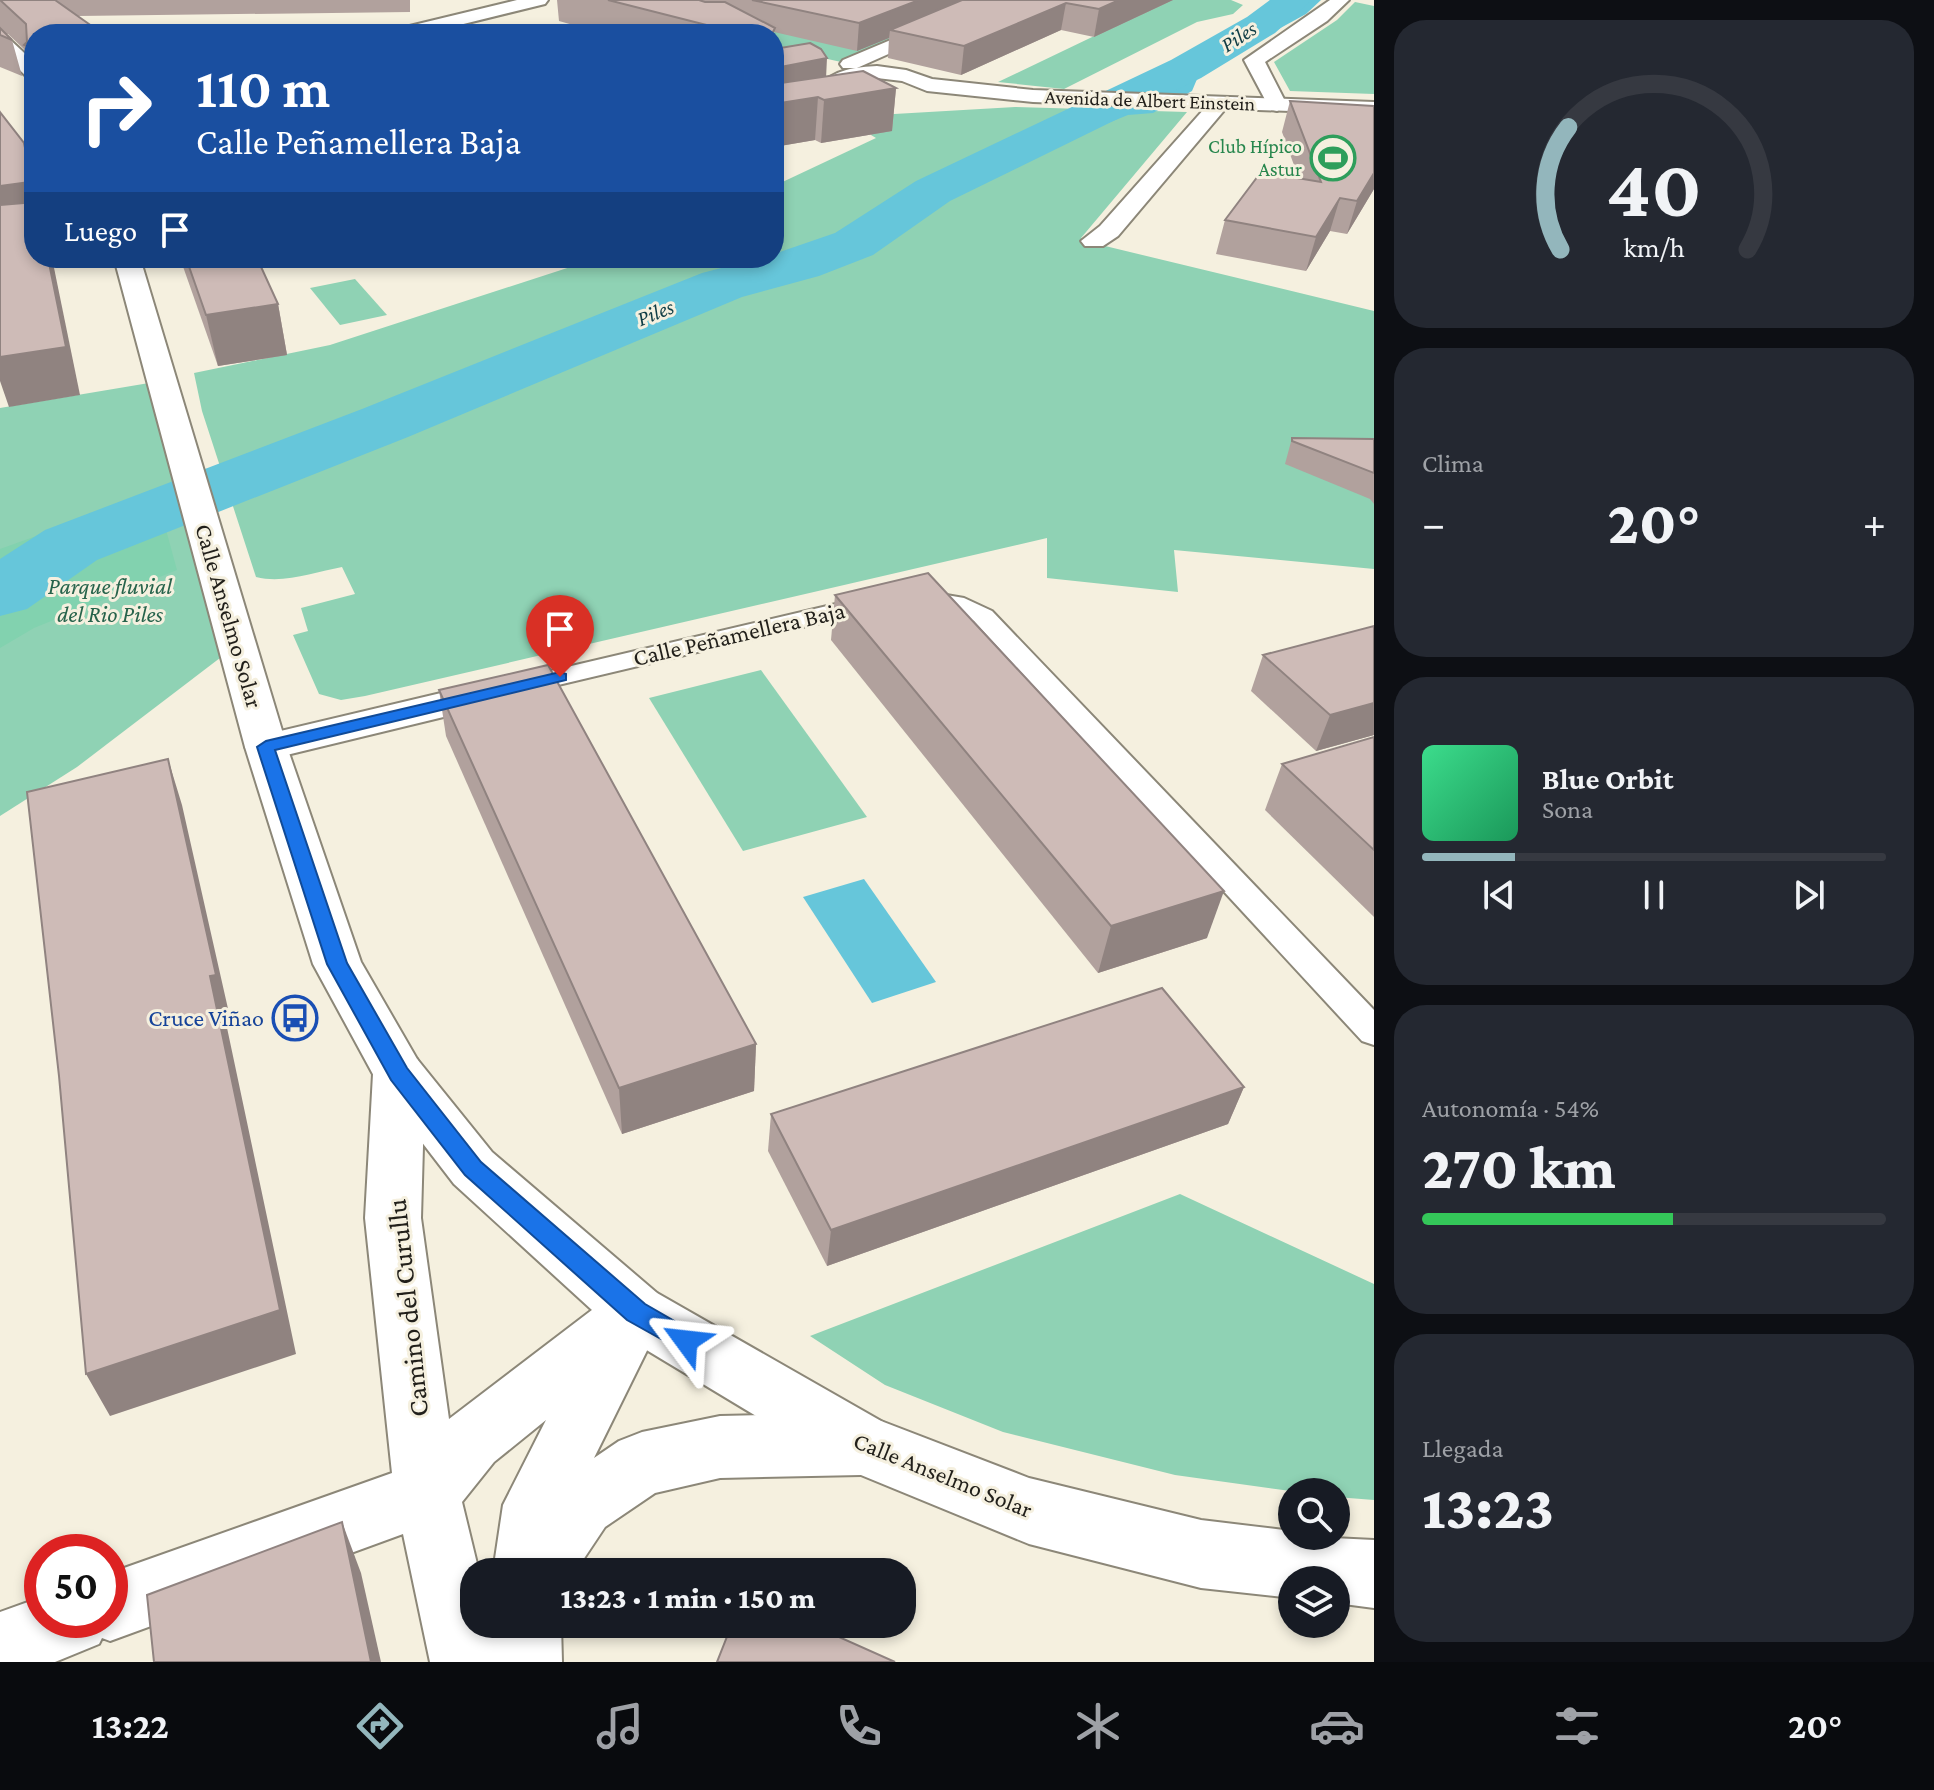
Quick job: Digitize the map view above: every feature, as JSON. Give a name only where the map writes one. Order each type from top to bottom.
[{"type":"street","points":[[441,24],[539,0]]},
{"type":"street","points":[[1277,105],[1254,60],[1321,17],[1340,0]]},
{"type":"street","name":"Avenida de Albert Einstein","points":[[966,14],[835,86],[851,75],[888,73],[920,79],[917,96],[1033,96],[1374,108]]},
{"type":"street","points":[[0,41],[24,64]]},
{"type":"street","points":[[1094,241],[1109,231],[1220,103]]},
{"type":"street","name":"Calle Anselmo Solar","points":[[130,268],[266,747],[337,964],[399,1074],[473,1168],[636,1312],[861,1444],[1029,1511],[1201,1554],[1374,1574]]},
{"type":"street","name":"Calle Peñamellera Baja","points":[[266,747],[479,696]]},
{"type":"street","name":"Camino del Curullu","points":[[399,1074],[393,1218],[427,1493],[465,1662]]},
{"type":"street","points":[[128,1601],[427,1493],[472,1440],[636,1312]]},
{"type":"street","points":[[529,1558],[536,1505],[636,1312]]},
{"type":"street","points":[[545,1558],[582,1504],[642,1464],[720,1447],[861,1444]]},
{"type":"street","points":[[0,1647],[25,1638]]},
{"type":"street","points":[[526,1638],[527,1662]]},
{"type":"lane","name":"Calle Peñamellera Baja","points":[[479,696],[891,598],[926,597],[955,603],[983,616],[1001,634],[1374,1032]]},
{"type":"green space","points":[[765,0],[1231,0],[1243,5],[1233,14],[1197,22],[1064,89],[998,82],[1113,27],[1008,6],[850,64],[784,49],[784,24],[681,24]]},
{"type":"green space","points":[[1355,2],[1374,6],[1374,94],[1290,91],[1274,62],[1337,20]]},
{"type":"green space","points":[[1015,107],[1187,112],[1081,238],[1374,311],[1374,569],[1174,550],[1178,592],[1047,578],[1047,538],[365,696],[341,700],[319,694],[293,635],[308,631],[301,608],[355,594],[342,567],[288,578],[256,577],[202,411],[194,373],[330,345],[567,268],[784,268],[784,181],[876,138],[871,135],[877,115]]},
{"type":"green space","points":[[355,279],[387,315],[340,325],[310,288]]},
{"type":"green space","name":"Parque fluvial del Rio Piles","points":[[161,381],[237,645],[77,767],[0,816],[0,408]]},
{"type":"green space","points":[[156,493],[177,570],[34,628],[0,648],[0,549]]},
{"type":"green space","points":[[761,670],[867,817],[743,851],[649,698]]},
{"type":"green space","points":[[1180,1194],[1374,1284],[1374,1500],[1350,1498],[1350,1478],[1278,1478],[1278,1489],[1175,1475],[1003,1432],[885,1385],[810,1336]]},
{"type":"water","points":[[1270,0],[1321,0],[1306,14],[1200,72],[1192,91],[1153,113],[1128,115],[1108,123],[1059,133],[1079,116],[1262,17]]},
{"type":"water","points":[[864,879],[936,982],[872,1003],[803,897]]},
{"type":"building","points":[[0,0],[55,0],[89,24],[26,24]]},
{"type":"building","points":[[608,0],[725,2],[767,24],[703,24]]},
{"type":"building","points":[[752,0],[919,0],[859,23]]},
{"type":"building","points":[[962,0],[1119,0],[1099,9],[1066,3],[964,46],[890,30]]},
{"type":"building","points":[[0,28],[12,40],[0,35]]},
{"type":"building","points":[[810,43],[821,49],[827,58],[784,66],[784,47]]},
{"type":"building","points":[[863,71],[896,88],[824,100],[818,97],[784,102],[784,83]]},
{"type":"building","points":[[1290,101],[1374,106],[1374,173],[1357,201],[1340,198],[1316,237],[1225,220],[1261,172],[1321,182]]},
{"type":"building","points":[[0,112],[24,143],[24,268],[50,268],[66,347],[0,357],[0,205],[23,203],[23,183],[0,186]]},
{"type":"building","points":[[190,268],[262,268],[278,304],[206,315]]},
{"type":"building","points":[[1292,438],[1374,439],[1374,473],[1292,441]]},
{"type":"building","points":[[928,573],[1224,891],[1111,926],[835,595]]},
{"type":"building","points":[[1374,626],[1374,703],[1330,715],[1263,655]]},
{"type":"building","points":[[548,665],[756,1044],[619,1088],[439,690]]},
{"type":"building","points":[[1374,737],[1374,850],[1282,764]]},
{"type":"building","points":[[168,759],[216,975],[210,976],[280,1310],[86,1374],[59,1076],[27,792]]},
{"type":"building","points":[[1162,988],[1244,1087],[831,1230],[771,1114]]},
{"type":"building","points":[[342,1522],[371,1662],[154,1662],[147,1595]]},
{"type":"building","points":[[726,1638],[841,1638],[895,1662],[717,1662]]},
{"type":"waterway","name":"Piles","points":[[0,593],[71,545],[385,423],[722,285],[800,264],[854,244],[933,191],[1186,69],[1261,25],[1294,0]]},
{"type":"waterway","points":[[0,163],[24,162]]},
{"type":"place","name":"Club Hípico Astur","points":[[1333,158]]},
{"type":"place","name":"Cruce Viñao","points":[[295,1018]]},
{"type":"route","points":[[560,677],[266,747],[337,964],[399,1074],[473,1168],[636,1312],[686,1341]]}]
